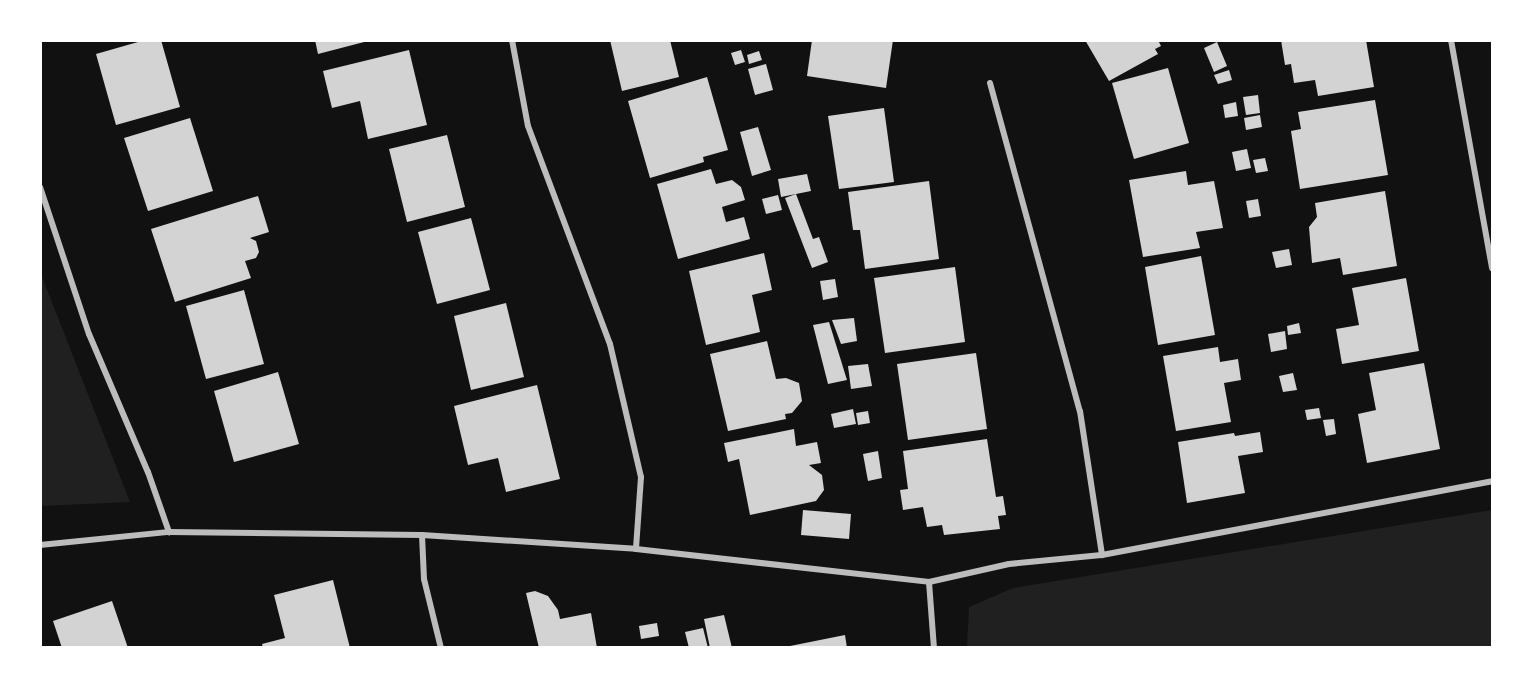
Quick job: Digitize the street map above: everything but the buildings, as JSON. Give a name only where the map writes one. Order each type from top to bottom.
[{"type":"street","points":[[512,40],[528,126],[610,344],[641,477],[636,549]]},
{"type":"street","points":[[1451,40],[1492,267]]},
{"type":"street","points":[[990,83],[1080,411],[1102,555]]},
{"type":"street","points":[[40,187],[89,334],[148,472],[169,532]]},
{"type":"street","points":[[40,546],[169,532],[422,535],[636,549],[928,582],[1009,564],[1102,555],[1492,481]]},
{"type":"street","points":[[422,535],[424,579],[441,648]]},
{"type":"street","points":[[928,582],[934,648]]},
{"type":"shaded area","points":[[41,274],[130,502],[41,506]]},
{"type":"shaded area","points":[[1492,510],[1492,647],[967,647],[969,607],[1013,588]]}]
